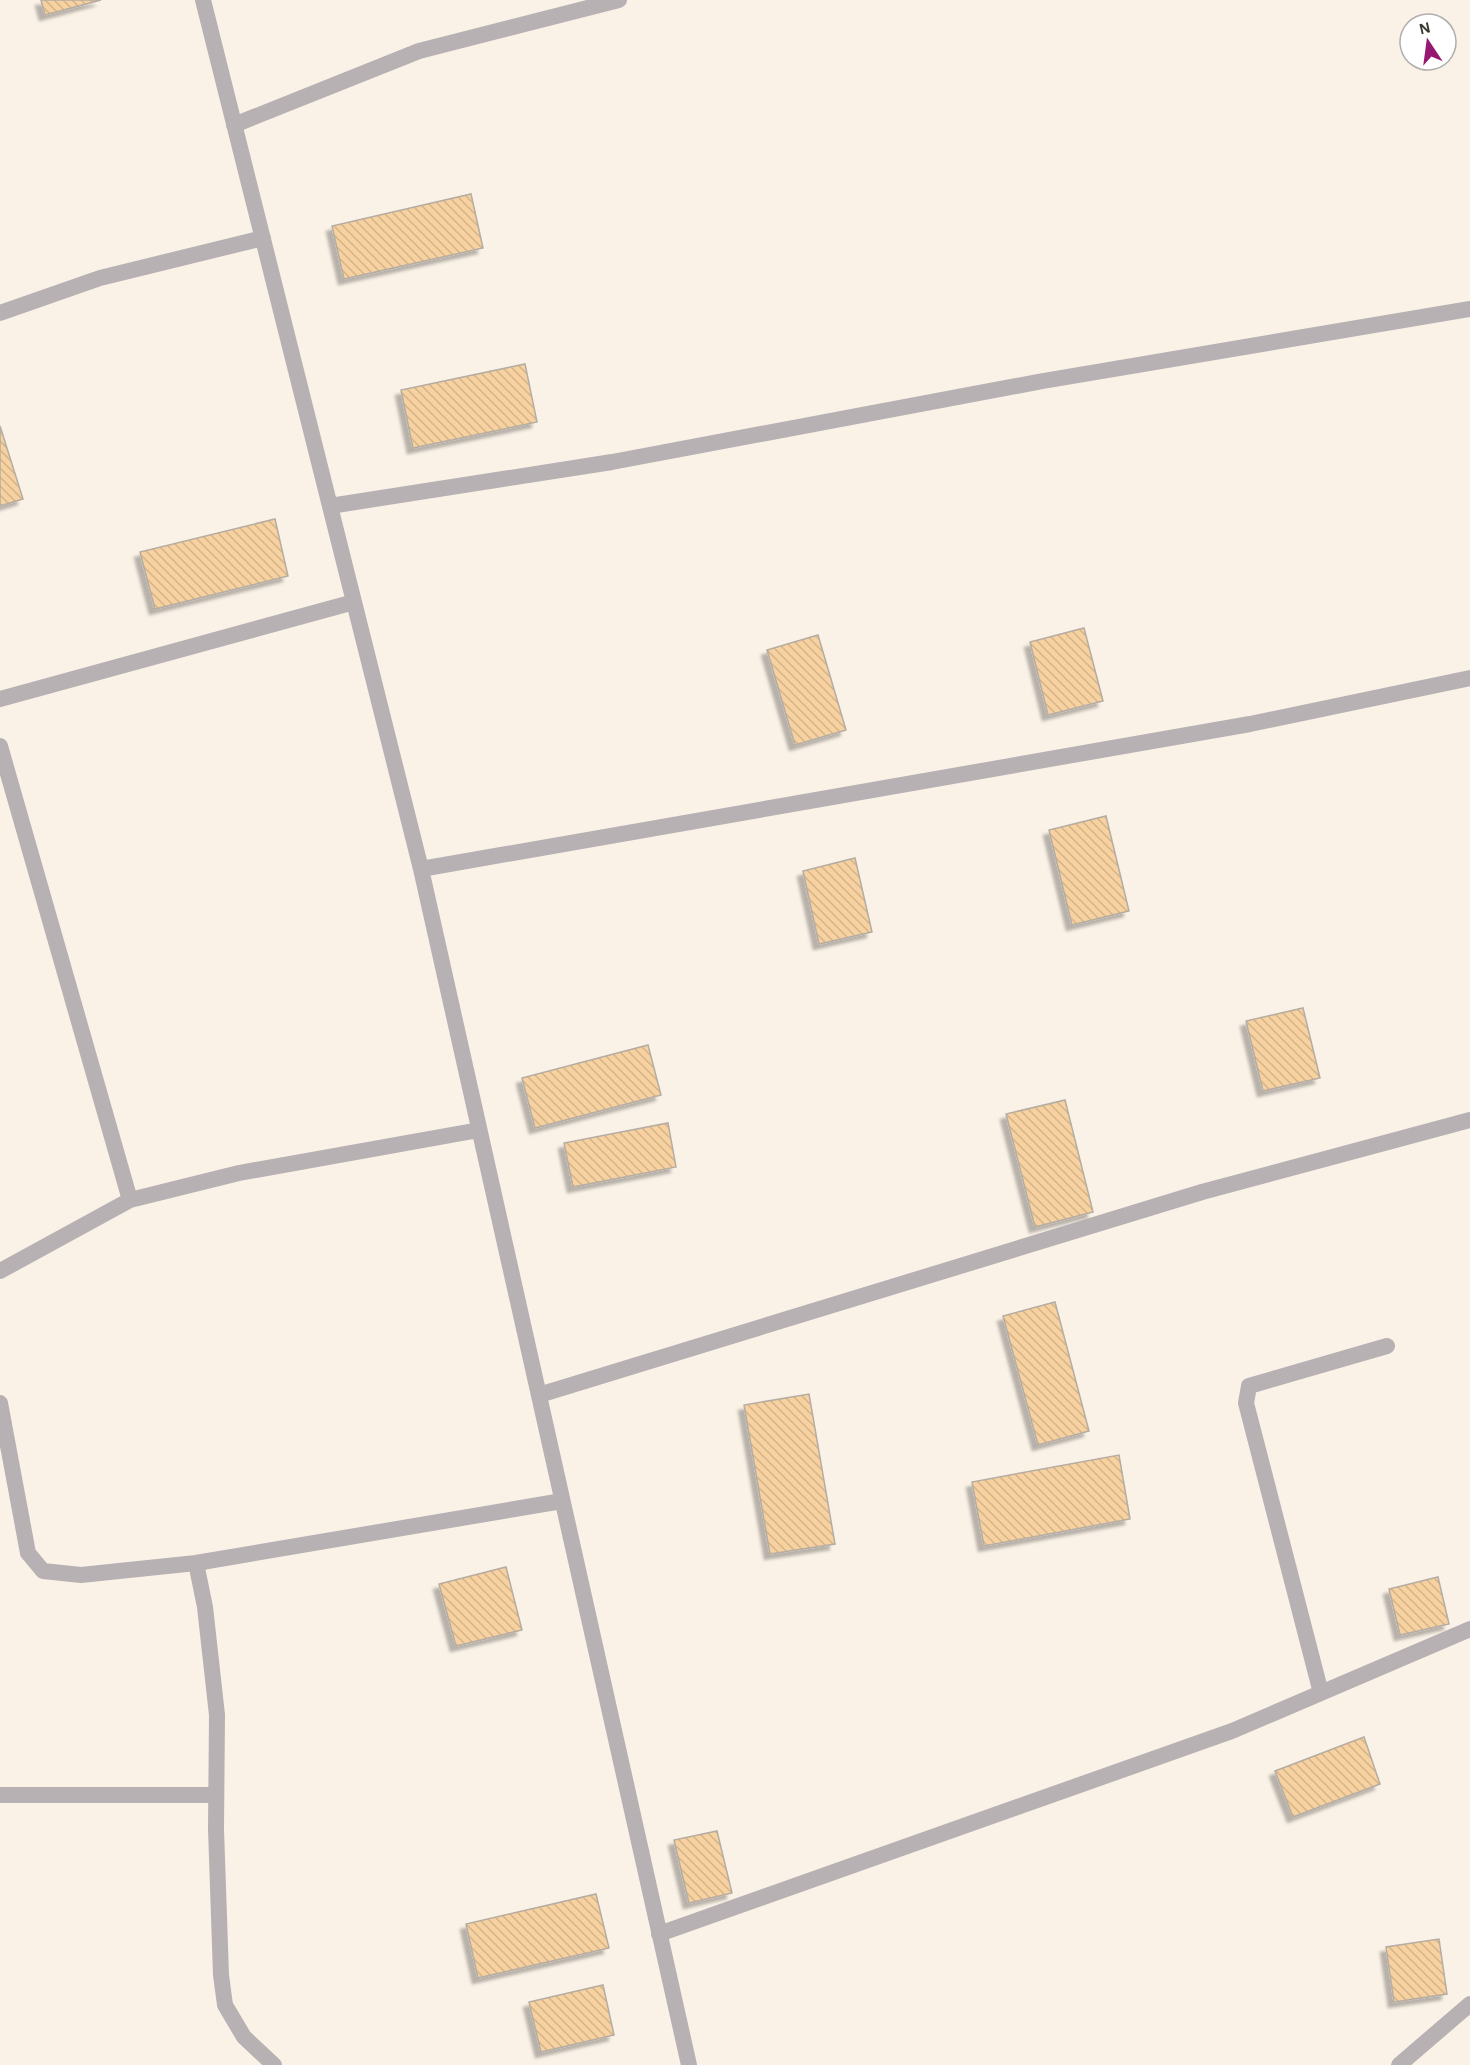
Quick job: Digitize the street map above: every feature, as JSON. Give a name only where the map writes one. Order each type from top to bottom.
[{"type":"street","points":[[203,0],[421,868],[689,2065]]},
{"type":"street","points":[[234,125],[419,51],[619,0]]},
{"type":"street","points":[[0,313],[100,278],[263,238]]},
{"type":"street","points":[[330,506],[612,462],[1043,381],[1470,309]]},
{"type":"street","points":[[0,699],[354,602]]},
{"type":"street","points":[[421,868],[1250,724],[1470,678]]},
{"type":"street","points":[[0,746],[130,1200]]},
{"type":"street","points":[[538,1395],[1202,1192],[1470,1120]]},
{"type":"street","points":[[0,1271],[130,1200],[239,1173],[479,1130]]},
{"type":"street","points":[[1321,1693],[1246,1403],[1249,1386],[1388,1346]]},
{"type":"street","points":[[0,1403],[28,1553],[43,1571],[81,1575],[196,1563],[562,1501]]},
{"type":"street","points":[[196,1563],[205,1607],[217,1715],[216,1795],[221,1975],[225,2005],[244,2037],[274,2065]]},
{"type":"street","points":[[659,1934],[1221,1735],[1470,1629]]},
{"type":"street","points":[[0,1795],[216,1795]]},
{"type":"street","points":[[1399,2065],[1470,2004]]},
{"type":"building","points":[[41,0],[101,0],[45,15]]},
{"type":"building","points":[[471,194],[483,248],[344,279],[332,226]]},
{"type":"building","points":[[525,364],[537,422],[413,448],[401,390]]},
{"type":"building","points":[[0,426],[23,499],[0,506]]},
{"type":"building","points":[[275,519],[288,576],[155,609],[140,552]]},
{"type":"building","points":[[1084,628],[1103,701],[1048,715],[1030,642]]},
{"type":"building","points":[[818,635],[846,730],[795,745],[767,650]]},
{"type":"building","points":[[1106,816],[1129,911],[1072,925],[1049,830]]},
{"type":"building","points":[[855,858],[872,932],[819,944],[803,871]]},
{"type":"building","points":[[1303,1008],[1320,1078],[1263,1091],[1246,1021]]},
{"type":"building","points":[[648,1045],[661,1095],[535,1128],[522,1078]]},
{"type":"building","points":[[1065,1100],[1093,1212],[1035,1227],[1006,1114]]},
{"type":"building","points":[[668,1123],[676,1167],[573,1187],[564,1143]]},
{"type":"building","points":[[1055,1302],[1089,1431],[1038,1445],[1003,1316]]},
{"type":"building","points":[[809,1394],[835,1544],[770,1554],[744,1405]]},
{"type":"building","points":[[1119,1455],[1130,1519],[984,1546],[972,1482]]},
{"type":"building","points":[[506,1567],[522,1630],[456,1646],[439,1584]]},
{"type":"building","points":[[1438,1577],[1449,1624],[1400,1635],[1389,1589]]},
{"type":"building","points":[[1364,1737],[1380,1784],[1293,1817],[1275,1771]]},
{"type":"building","points":[[717,1831],[732,1893],[689,1903],[674,1840]]},
{"type":"building","points":[[596,1894],[609,1948],[478,1978],[466,1924]]},
{"type":"building","points":[[1439,1939],[1447,1994],[1394,2002],[1386,1947]]},
{"type":"building","points":[[603,1985],[614,2035],[541,2052],[529,2002]]}]
